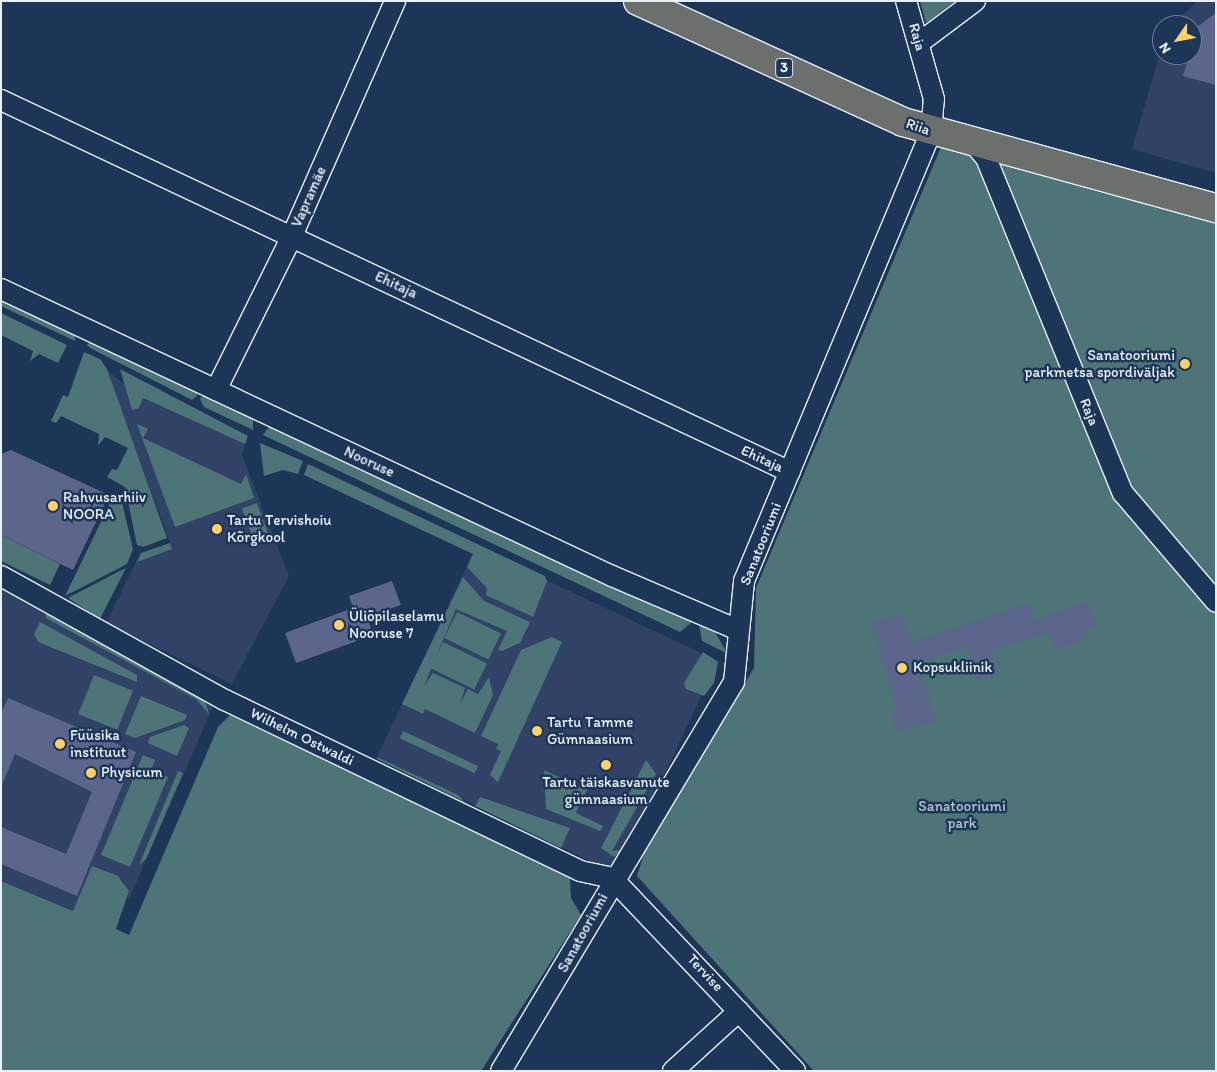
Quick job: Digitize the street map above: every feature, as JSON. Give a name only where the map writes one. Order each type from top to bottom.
[{"type":"highway","name":"Riia","points":[[638,1],[932,124],[1216,192]]},
{"type":"highway","name":"Riia","points":[[668,1],[869,92],[974,144],[1216,208]]},
{"type":"street","name":"Vapramäe","points":[[216,390],[292,236],[395,1]]},
{"type":"street","name":"Raja","points":[[906,1],[934,100],[932,124]]},
{"type":"street","points":[[919,43],[975,1]]},
{"type":"street","name":"Ehitaja","points":[[1,100],[790,472]]},
{"type":"street","name":"Sanatooriumi","points":[[500,1071],[600,908],[612,878],[734,682],[744,581],[932,124]]},
{"type":"street","name":"Raja","points":[[974,144],[986,158],[1122,494],[1216,602]]},
{"type":"street","name":"Nooruse","points":[[1,289],[612,576],[738,630]]},
{"type":"street","name":"Wilhelm Ostwaldi","points":[[1,576],[225,700],[580,871],[612,878]]},
{"type":"street","name":"Tervise","points":[[612,878],[796,1071]]},
{"type":"street","points":[[673,1071],[739,1011]]},
{"type":"shaded area","points":[[1198,1],[1216,1],[1216,173],[1132,149],[1156,65],[1202,65],[1202,15],[1182,15]]},
{"type":"shaded area","name":"Tartu Tervishoiu Kõrgkool","points":[[105,369],[143,398],[245,444],[242,455],[289,576],[232,684],[106,623],[137,560],[172,547]]},
{"type":"shaded area","name":"Tartu Tamme Gümnaasium","points":[[476,547],[718,661],[666,771],[608,870],[377,757]]},
{"type":"shaded area","points":[[1,582],[114,650],[215,702],[129,899],[124,881],[93,866],[73,911],[1,881]]},
{"type":"green space","points":[[920,1],[955,1],[926,23]]},
{"type":"green space","name":"Sanatooriumi park","points":[[941,147],[1106,194],[1129,195],[1216,219],[1216,1071],[814,1071],[637,876],[644,853],[754,668],[756,588]]},
{"type":"green space","points":[[1,296],[75,334],[75,341],[1,306]]},
{"type":"green space","points":[[1,313],[67,345],[58,363],[39,354],[30,361],[33,351],[1,335]]},
{"type":"green space","points":[[93,339],[198,391],[197,396],[192,400],[90,348],[87,345]]},
{"type":"green space","points":[[84,352],[100,359],[107,369],[167,538],[143,547],[137,545],[125,487],[107,477],[112,469],[117,470],[128,448],[105,437],[98,446],[99,434],[61,416],[56,423],[51,421],[63,395],[68,397]]},
{"type":"green space","points":[[120,369],[248,436],[245,444],[143,398],[139,408],[132,410]]},
{"type":"green space","points":[[204,393],[253,419],[253,430],[204,407],[200,399]]},
{"type":"green space","points":[[272,423],[694,620],[680,632],[263,435]]},
{"type":"green space","points":[[137,424],[148,429],[143,438],[241,484],[246,474],[254,498],[175,527]]},
{"type":"green space","points":[[260,443],[303,461],[298,474],[283,470],[264,476]]},
{"type":"green space","points":[[308,464],[545,576],[547,581],[533,617],[486,595],[487,588],[467,567],[473,554],[304,475]]},
{"type":"green space","points":[[120,494],[133,549],[127,564],[65,596],[113,497]]},
{"type":"green space","points":[[257,503],[268,533],[253,539],[242,508]]},
{"type":"green space","points":[[1,535],[60,564],[50,585],[1,561]]},
{"type":"green space","points":[[170,543],[172,549],[137,562],[141,553]]},
{"type":"green space","points":[[126,568],[100,619],[68,598],[110,576]]},
{"type":"green space","points":[[463,577],[484,601],[530,622],[520,643],[502,651],[498,650],[507,631],[456,609],[424,686],[433,673],[465,688],[460,704],[468,689],[478,694],[489,677],[493,695],[475,733],[425,709],[423,714],[402,704]]},
{"type":"green space","points":[[45,608],[114,651],[204,698],[209,714],[196,699],[46,618]]},
{"type":"green space","points":[[457,612],[501,633],[488,660],[444,638]]},
{"type":"green space","points":[[40,622],[137,675],[137,682],[38,642],[34,634]]},
{"type":"green space","points":[[699,624],[713,629],[728,654],[702,641]]},
{"type":"green space","points":[[552,637],[562,642],[498,782],[490,775],[501,751],[496,749],[498,744],[481,736],[521,650]]},
{"type":"green space","points":[[443,642],[487,663],[474,690],[430,668]]},
{"type":"green space","points":[[703,652],[718,662],[714,683],[704,696],[686,689],[684,683]]},
{"type":"green space","points":[[94,675],[133,691],[117,730],[78,714]]},
{"type":"green space","points":[[141,696],[187,715],[185,720],[135,738],[125,734]]},
{"type":"green space","points":[[230,715],[570,877],[571,898],[581,915],[481,1071],[1,1071],[1,881],[73,911],[92,866],[118,876],[129,891],[116,929],[129,935],[218,727]]},
{"type":"green space","points":[[184,725],[189,728],[177,756],[148,743],[150,737]]},
{"type":"green space","points":[[403,731],[478,766],[475,773],[400,738]]},
{"type":"green space","points":[[143,755],[155,760],[151,770],[168,777],[130,867],[101,855]]},
{"type":"green space","points":[[377,757],[458,795],[465,802],[377,759]]},
{"type":"green space","points":[[646,760],[656,774],[612,851],[621,850],[614,857],[601,848]]},
{"type":"green space","points":[[544,770],[587,790],[576,813],[603,826],[600,831],[546,809]]},
{"type":"green space","points":[[178,771],[183,773],[146,859],[139,865]]},
{"type":"green space","points":[[480,797],[570,828],[561,848],[475,806]]},
{"type":"building","points":[[1216,13],[1216,85],[1183,76],[1186,65],[1202,65],[1202,23]]},
{"type":"building","name":"Rahvusarhiiv NOORA","points":[[11,450],[109,495],[73,570],[1,535],[1,454]]},
{"type":"building","name":"Üliõpilaselamu Nooruse 7","points":[[392,581],[401,605],[367,617],[371,629],[358,634],[360,640],[296,663],[285,633],[353,608],[349,596]]},
{"type":"building","name":"Kopsukliinik","points":[[1088,602],[1096,626],[1086,630],[1083,640],[1055,651],[1049,633],[991,650],[998,675],[977,681],[968,647],[918,662],[935,721],[897,732],[891,712],[897,710],[872,622],[902,614],[911,643],[1029,603],[1034,621]]},
{"type":"building","name":"Physicum","points":[[8,698],[136,752],[77,896],[1,864],[1,827],[66,854],[92,792],[15,754],[1,787],[1,713]]},
{"type":"place","name":"Sanatooriumi parkmetsa spordiväljak","points":[[1185,364]]},
{"type":"place","name":"Rahvusarhiiv NOORA","points":[[53,506]]},
{"type":"place","name":"Tartu Tervishoiu Kõrgkool","points":[[217,529]]},
{"type":"place","name":"Üliõpilaselamu Nooruse 7","points":[[339,625]]},
{"type":"place","name":"Kopsukliinik","points":[[902,668]]},
{"type":"place","name":"Tartu Tamme Gümnaasium","points":[[537,731]]},
{"type":"place","name":"Füüsika instituut","points":[[60,744]]},
{"type":"place","name":"Tartu täiskasvanute gümnaasium","points":[[606,765]]},
{"type":"place","name":"Physicum","points":[[91,773]]}]
